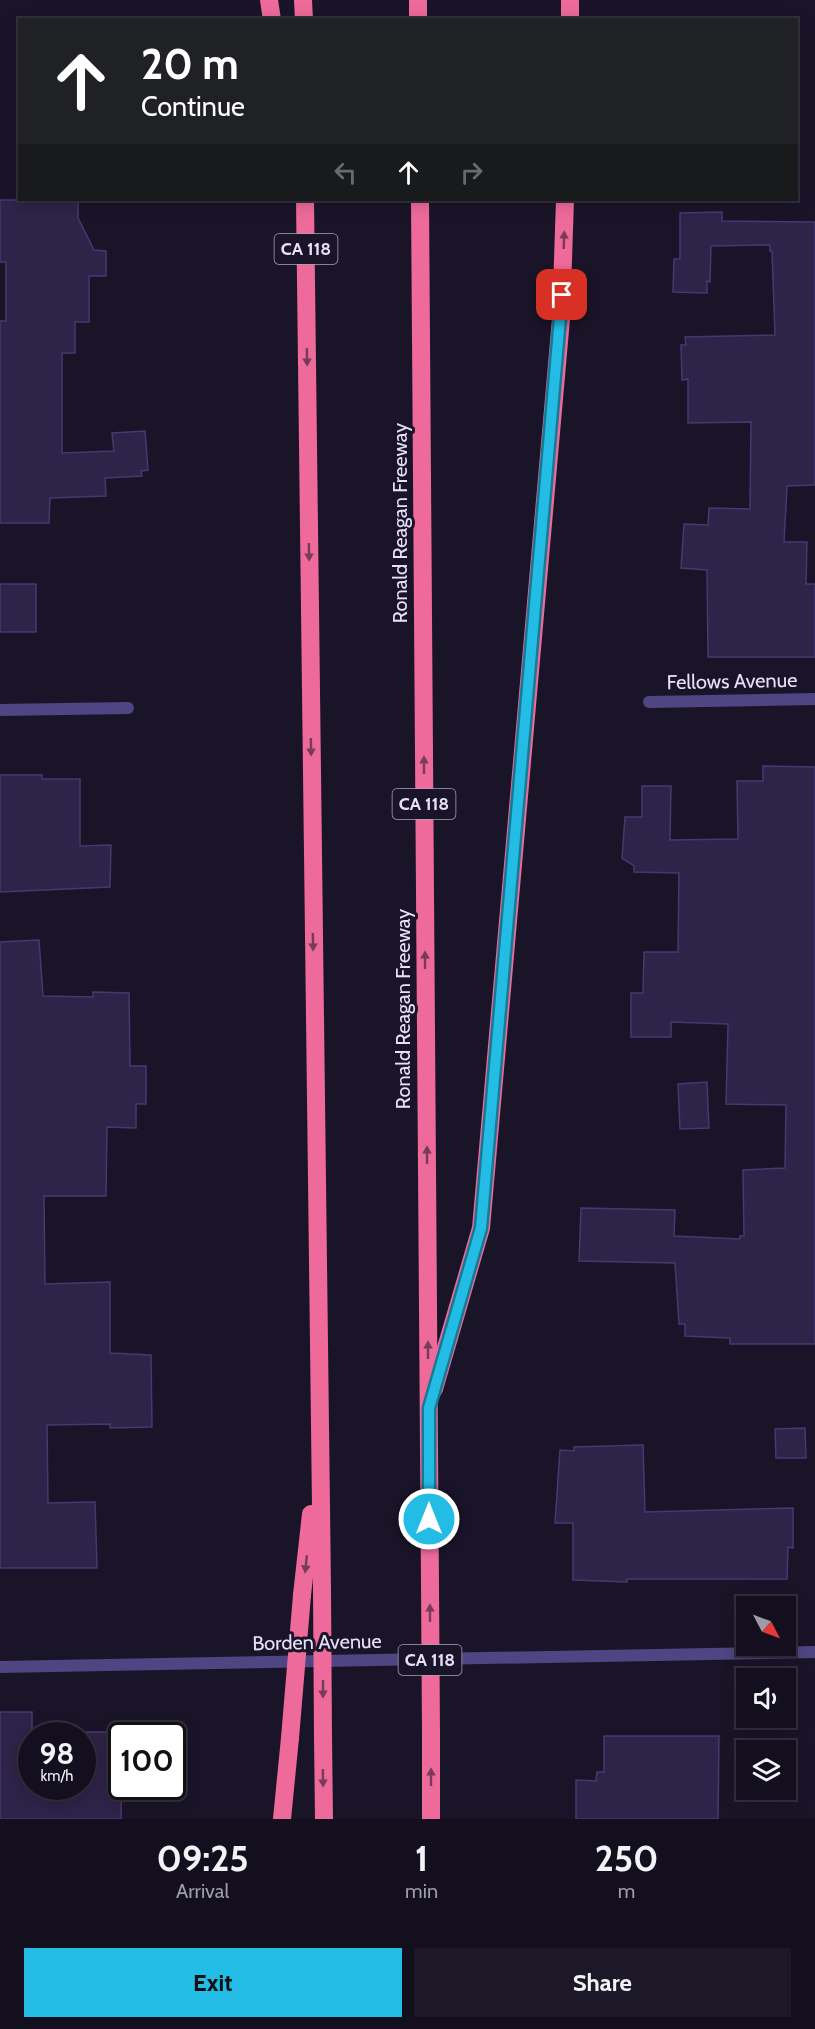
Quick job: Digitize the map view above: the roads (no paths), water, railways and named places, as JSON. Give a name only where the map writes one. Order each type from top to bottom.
[{"type":"highway","points":[[269,0],[272,18]]},
{"type":"highway","points":[[303,0],[304,18]]},
{"type":"highway","points":[[418,0],[418,18]]},
{"type":"highway","points":[[570,0],[570,18]]},
{"type":"highway","points":[[294,201],[306,299]]},
{"type":"highway","name":"CA 118","points":[[305,201],[319,1443]]},
{"type":"highway","name":"Ronald Reagan Freeway","points":[[420,201],[431,1819]]},
{"type":"highway","points":[[429,1408],[481,1228],[561,319],[565,201]]},
{"type":"highway","points":[[319,1443],[324,1819]]},
{"type":"highway","points":[[282,1819],[302,1595],[319,1443]]},
{"type":"street","name":"Fellows Avenue","points":[[649,702],[815,699]]},
{"type":"street","points":[[0,710],[128,708]]},
{"type":"street","name":"Borden Avenue","points":[[0,1667],[815,1652]]}]
